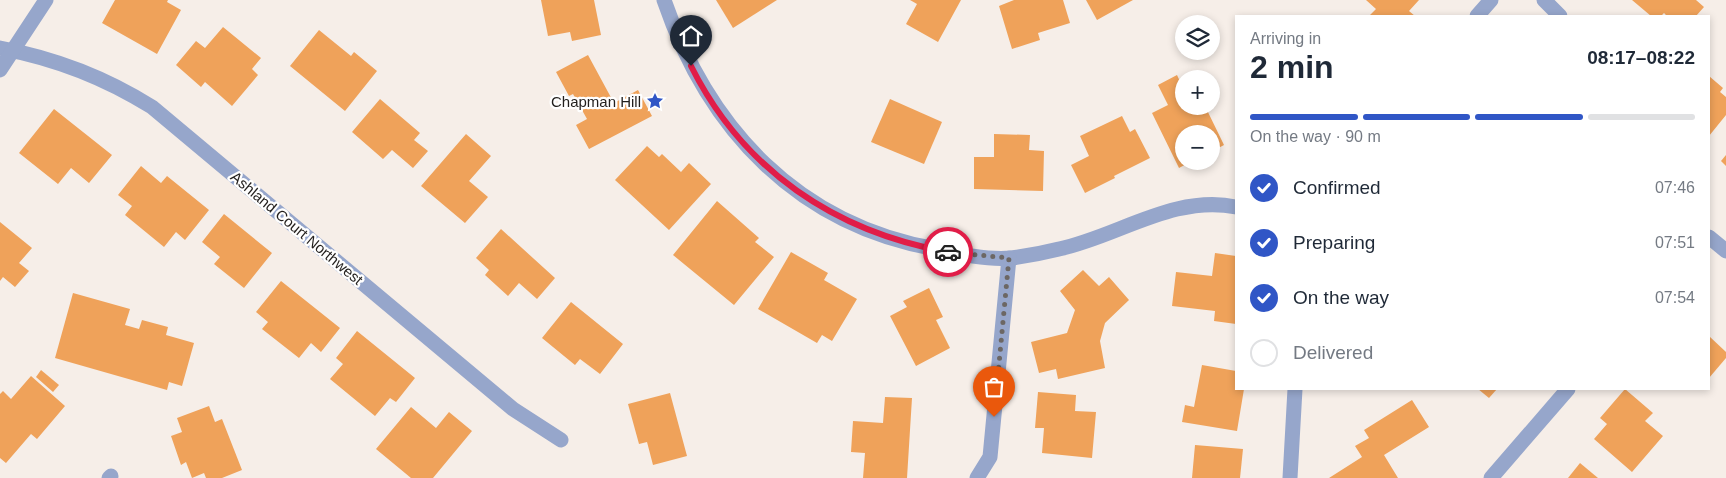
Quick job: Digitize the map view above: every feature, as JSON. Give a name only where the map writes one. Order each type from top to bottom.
[{"type":"street","points":[[0,70],[7,49],[46,0]]},
{"type":"street","points":[[664,0],[675,31],[700,83],[724,119],[760,160],[792,188],[836,216],[871,232],[918,246],[960,254],[1009,258],[1089,242],[1164,212],[1195,206],[1235,207]]},
{"type":"street","points":[[1478,15],[1491,0]]},
{"type":"street","points":[[1544,0],[1559,15]]},
{"type":"street","name":"Ashland Court Northwest","points":[[7,49],[102,79],[152,107],[513,409],[561,440]]},
{"type":"street","points":[[1710,238],[1726,251]]},
{"type":"street","points":[[977,478],[990,457],[1009,258]]},
{"type":"street","points":[[1290,478],[1295,390]]},
{"type":"street","points":[[1491,478],[1567,390]]},
{"type":"building","points":[[115,0],[168,0],[167,2],[181,10],[157,54],[102,23]]},
{"type":"building","points":[[541,0],[594,0],[601,35],[572,41],[570,32],[548,36]]},
{"type":"building","points":[[716,0],[777,0],[733,28]]},
{"type":"building","points":[[910,0],[961,0],[938,42],[906,24],[917,4]]},
{"type":"building","points":[[1014,0],[1063,0],[1070,23],[1038,33],[1040,40],[1012,49],[999,6]]},
{"type":"building","points":[[1086,0],[1133,0],[1097,20]]},
{"type":"building","points":[[1366,0],[1419,0],[1409,11],[1414,15],[1370,15],[1376,9]]},
{"type":"building","points":[[1632,0],[1696,0],[1704,7],[1697,15],[1666,15],[1664,13],[1662,15],[1650,15]]},
{"type":"building","points":[[223,27],[261,58],[252,69],[258,75],[232,106],[205,82],[201,87],[176,65],[196,41],[205,48]]},
{"type":"building","points":[[319,30],[351,56],[354,52],[377,71],[345,111],[290,66]]},
{"type":"building","points":[[588,55],[614,103],[638,90],[652,116],[589,149],[576,125],[587,119],[573,94],[569,96],[556,72]]},
{"type":"building","points":[[1175,76],[1175,115],[1209,115],[1214,125],[1175,125],[1175,160],[1152,113],[1168,105],[1158,85]]},
{"type":"building","points":[[1710,77],[1723,88],[1720,92],[1726,97],[1726,115],[1710,135]]},
{"type":"building","points":[[380,99],[420,133],[414,140],[428,151],[413,168],[392,150],[383,159],[352,132]]},
{"type":"building","points":[[890,99],[942,122],[924,164],[871,142]]},
{"type":"building","points":[[54,109],[112,155],[89,183],[71,168],[58,184],[19,153]]},
{"type":"building","points":[[1122,116],[1130,132],[1135,129],[1150,158],[1085,193],[1071,165],[1089,156],[1080,136]]},
{"type":"building","points":[[466,134],[491,156],[469,181],[488,197],[465,223],[421,186]]},
{"type":"building","points":[[994,134],[1030,135],[1029,150],[1044,151],[1043,191],[974,189],[974,157],[994,157]]},
{"type":"building","points":[[1220,137],[1224,145],[1220,147]]},
{"type":"building","points":[[647,146],[659,157],[662,154],[681,172],[689,163],[711,184],[669,230],[615,180]]},
{"type":"building","points":[[1726,155],[1726,166],[1721,161]]},
{"type":"building","points":[[141,166],[161,183],[167,176],[209,210],[185,240],[176,232],[164,247],[125,215],[132,206],[118,195]]},
{"type":"building","points":[[717,201],[759,238],[755,242],[774,257],[734,305],[673,255]]},
{"type":"building","points":[[224,214],[272,253],[244,288],[214,264],[220,257],[202,242]]},
{"type":"building","points":[[0,222],[32,248],[19,263],[29,271],[15,287],[3,277],[0,281]]},
{"type":"building","points":[[501,229],[555,278],[537,299],[519,283],[508,296],[485,275],[489,270],[476,258]]},
{"type":"building","points":[[791,252],[828,273],[824,280],[857,299],[832,341],[822,335],[817,343],[758,309]]},
{"type":"building","points":[[1215,253],[1235,256],[1235,324],[1214,321],[1215,311],[1172,306],[1176,272],[1212,276]]},
{"type":"building","points":[[1083,270],[1099,286],[1109,277],[1129,300],[1105,323],[1100,341],[1105,368],[1058,379],[1056,369],[1039,373],[1031,342],[1067,333],[1075,310],[1060,291]]},
{"type":"building","points":[[281,281],[340,328],[321,352],[311,343],[299,358],[262,329],[268,322],[256,312]]},
{"type":"building","points":[[929,288],[943,317],[936,320],[950,348],[916,366],[890,316],[907,307],[903,301]]},
{"type":"building","points":[[73,293],[130,309],[125,325],[139,329],[142,320],[168,327],[166,335],[194,343],[182,386],[169,382],[167,390],[55,358]]},
{"type":"building","points":[[571,302],[623,344],[600,374],[580,359],[575,365],[542,338]]},
{"type":"building","points":[[357,331],[415,378],[396,402],[390,398],[375,416],[330,379],[343,364],[336,358]]},
{"type":"building","points":[[1710,337],[1726,352],[1726,358],[1710,377]]},
{"type":"building","points":[[1202,365],[1235,371],[1235,390],[1244,390],[1237,431],[1182,422],[1185,405],[1194,407]]},
{"type":"building","points":[[41,370],[59,385],[53,392],[36,377]]},
{"type":"building","points":[[31,376],[65,406],[37,439],[31,434],[6,463],[0,458],[0,394],[3,391],[11,399]]},
{"type":"building","points":[[1479,390],[1496,390],[1489,398]]},
{"type":"building","points":[[1626,390],[1653,413],[1645,421],[1663,436],[1632,472],[1594,439],[1607,424],[1600,418]]},
{"type":"building","points":[[1038,392],[1076,395],[1075,411],[1096,412],[1092,458],[1042,453],[1044,428],[1035,428]]},
{"type":"building","points":[[670,393],[687,456],[653,465],[647,442],[639,444],[628,404]]},
{"type":"building","points":[[885,397],[912,398],[907,478],[863,478],[865,453],[851,452],[853,421],[883,423]]},
{"type":"building","points":[[1412,400],[1429,427],[1384,455],[1398,478],[1329,478],[1362,457],[1355,446],[1369,438],[1364,430]]},
{"type":"building","points":[[209,406],[215,422],[222,419],[242,470],[222,478],[206,478],[204,473],[192,478],[186,462],[181,465],[171,436],[182,432],[177,418]]},
{"type":"building","points":[[411,407],[436,428],[449,412],[472,431],[433,478],[411,478],[376,449]]},
{"type":"building","points":[[1195,445],[1243,449],[1240,478],[1192,478]]},
{"type":"building","points":[[1580,463],[1598,478],[1568,478]]},
{"type":"way so far","points":[[948,252],[1009,258],[994,417]]},
{"type":"place","name":"Chapman Hill","points":[[655,101]]},
{"type":"route","points":[[691,66],[724,119],[760,160],[792,188],[836,216],[871,232],[918,246],[948,252]]}]
